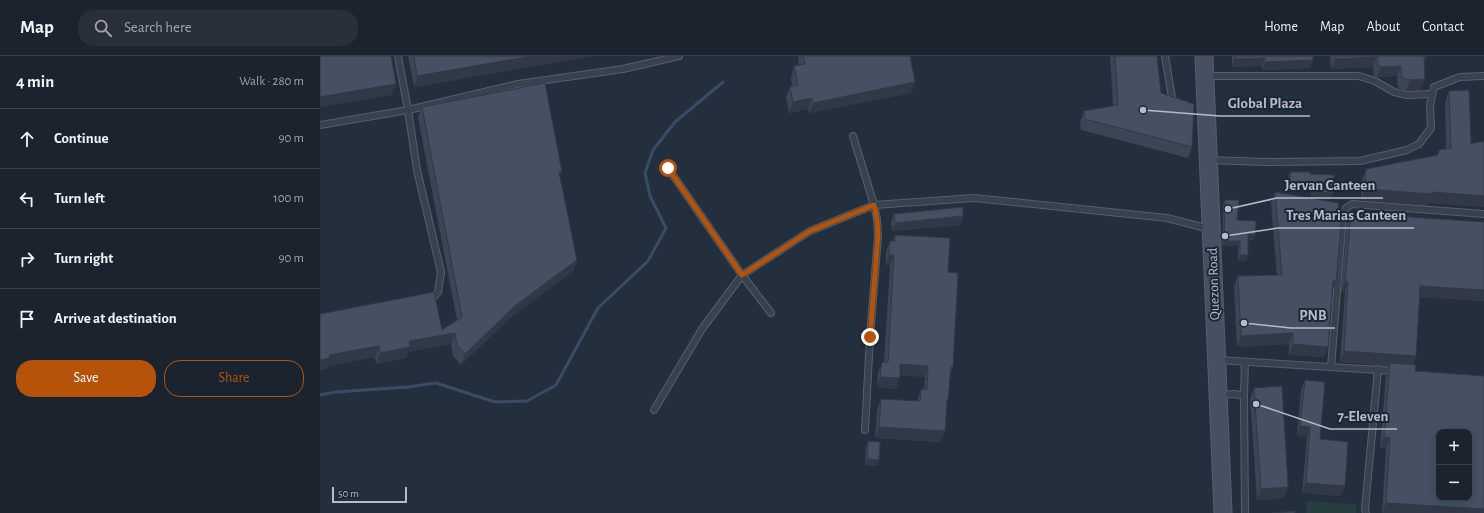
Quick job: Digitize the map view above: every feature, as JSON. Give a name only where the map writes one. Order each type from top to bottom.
[{"type":"main road","name":"Quezon Road","points":[[1204,56],[1205,76],[1202,108],[1208,160],[1212,229],[1217,395],[1223,513]]},
{"type":"lane","points":[[398,56],[417,170],[441,272],[438,292],[432,298],[425,300]]},
{"type":"lane","points":[[320,126],[408,110],[518,84],[623,68],[678,56]]},
{"type":"lane","points":[[1165,56],[1172,98],[1177,105]]},
{"type":"lane","points":[[1205,76],[1359,76],[1375,81],[1394,92],[1407,95],[1432,94]]},
{"type":"lane","points":[[1208,160],[1266,162],[1360,161],[1407,150],[1419,144],[1431,128],[1430,105],[1434,87],[1460,77],[1484,76]]},
{"type":"lane","points":[[853,136],[874,205],[878,236],[870,337],[865,430]]},
{"type":"lane","points":[[668,168],[742,275],[771,313]]},
{"type":"lane","points":[[654,410],[702,329],[742,275],[810,231],[874,205],[974,198],[1167,218],[1212,229]]},
{"type":"lane","points":[[1331,367],[1343,214],[1346,208],[1352,204],[1484,214]]},
{"type":"lane","points":[[1216,360],[1401,371]]},
{"type":"lane","points":[[1244,362],[1245,513]]},
{"type":"lane","points":[[1366,513],[1365,509],[1378,369]]},
{"type":"lane","points":[[1217,395],[1235,394],[1244,396]]},
{"type":"green space","points":[[1307,501],[1356,504],[1356,513],[1306,513]]},
{"type":"building","points":[[320,56],[391,56],[396,84],[320,97]]},
{"type":"building","points":[[414,56],[532,56],[417,76]]},
{"type":"building","points":[[803,56],[910,56],[915,82],[813,103],[812,98],[793,102],[790,87],[798,85],[794,66],[805,64]]},
{"type":"building","points":[[1115,56],[1157,56],[1161,93],[1194,104],[1192,147],[1085,119],[1084,111],[1118,105]]},
{"type":"building","points":[[1235,56],[1313,56],[1313,60],[1265,62],[1265,58],[1235,59]]},
{"type":"building","points":[[1334,56],[1424,56],[1425,79],[1410,80],[1402,78],[1401,66],[1381,67],[1378,65],[1377,57],[1335,59]]},
{"type":"building","points":[[545,83],[562,172],[559,172],[577,260],[516,305],[465,354],[457,345],[455,333],[409,341],[410,347],[380,353],[379,346],[329,355],[330,358],[320,360],[320,314],[434,292],[442,330],[462,317],[422,107]]},
{"type":"building","points":[[1469,90],[1471,144],[1484,141],[1484,196],[1365,189],[1366,169],[1438,155],[1439,150],[1451,148],[1449,91]]},
{"type":"building","points":[[1290,172],[1310,172],[1310,174],[1334,175],[1333,193],[1313,192],[1314,182],[1290,182]]},
{"type":"building","points":[[1275,192],[1339,203],[1338,213],[1342,213],[1336,281],[1333,281],[1328,347],[1293,344],[1293,333],[1241,336],[1238,276],[1282,275]]},
{"type":"building","points":[[1225,200],[1239,200],[1237,220],[1256,221],[1255,235],[1248,234],[1248,255],[1240,255],[1240,241],[1224,241]]},
{"type":"building","points":[[963,207],[963,216],[895,223],[894,214]]},
{"type":"building","points":[[1351,213],[1484,222],[1484,290],[1420,286],[1416,356],[1344,351],[1348,282],[1345,282]]},
{"type":"building","points":[[895,235],[950,238],[948,272],[958,273],[953,367],[951,367],[945,431],[879,427],[881,399],[920,401],[921,389],[927,390],[928,366],[900,364],[900,378],[880,377],[882,362],[888,362],[894,255],[889,255],[890,241],[895,241]]},
{"type":"building","points":[[1390,363],[1416,365],[1415,371],[1484,376],[1484,509],[1386,503],[1390,438],[1384,437]]},
{"type":"building","points":[[1305,380],[1325,382],[1320,439],[1348,442],[1345,486],[1306,483],[1310,427],[1300,426]]},
{"type":"building","points":[[1282,386],[1288,487],[1261,489],[1254,388]]},
{"type":"building","points":[[868,441],[880,442],[879,460],[867,459]]},
{"type":"building","points":[[1295,511],[1295,513],[1272,513]]},
{"type":"waterway","points":[[320,395],[336,392],[408,387],[436,383],[495,402],[527,401],[556,385],[598,308],[648,261],[666,228],[650,196],[645,173],[653,150],[675,122],[723,82]]},
{"type":"place","name":"Global Plaza","points":[[1143,110]]},
{"type":"place","name":"Jervan Canteen","points":[[1228,209]]},
{"type":"place","name":"Tres Marias Canteen","points":[[1225,236]]},
{"type":"place","name":"PNB","points":[[1244,323]]},
{"type":"place","name":"7-Eleven","points":[[1256,404]]},
{"type":"route","points":[[668,168],[742,275],[810,231],[874,205],[878,236],[870,337]]}]
